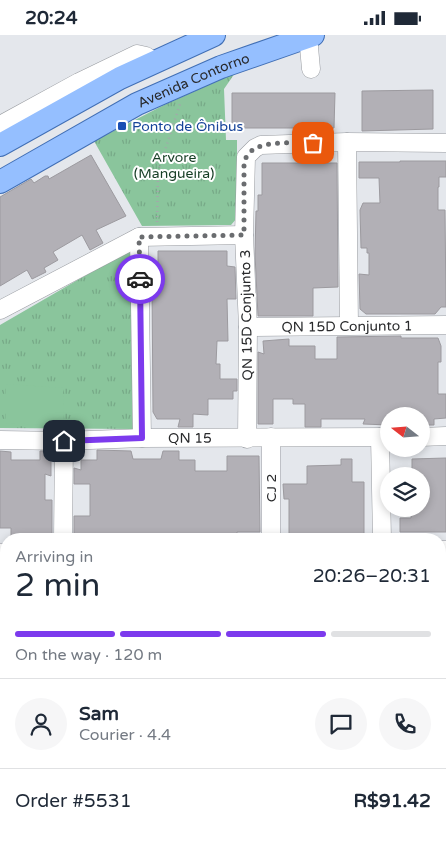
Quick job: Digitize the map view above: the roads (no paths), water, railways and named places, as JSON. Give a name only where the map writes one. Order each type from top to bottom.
[{"type":"main road","name":"Avenida Contorno","points":[[0,182],[137,104],[221,67],[311,35]]},
{"type":"main road","points":[[0,145],[120,79],[202,38]]},
{"type":"street","points":[[311,35],[312,69]]},
{"type":"street","points":[[0,127],[80,82],[136,54],[146,56],[154,62]]},
{"type":"street","points":[[347,142],[349,325]]},
{"type":"street","name":"QN 15D Conjunto 3","points":[[248,439],[248,327],[244,235],[244,163],[249,152],[261,145],[347,142],[446,143]]},
{"type":"street","points":[[0,310],[139,237],[244,235]]},
{"type":"street","points":[[139,237],[142,438]]},
{"type":"street","name":"QN 15D Conjunto 1","points":[[248,327],[446,325]]},
{"type":"street","points":[[430,437],[446,436]]},
{"type":"street","name":"CJ 2","points":[[271,437],[271,533]]},
{"type":"street","name":"QN 15","points":[[0,440],[64,441],[142,438],[380,437]]},
{"type":"street","points":[[63,533],[64,441]]},
{"type":"street","points":[[382,533],[384,457]]},
{"type":"place","name":"Ponto de Ônibus","points":[[122,126]]},
{"type":"park label","name":"Arvore (Mangueira)","points":[[174,165]]}]
